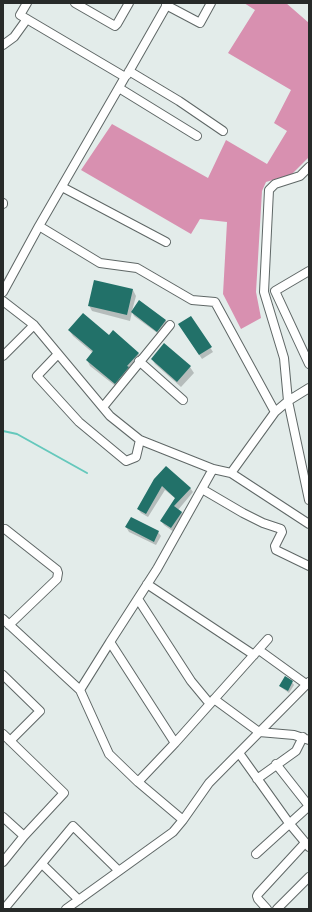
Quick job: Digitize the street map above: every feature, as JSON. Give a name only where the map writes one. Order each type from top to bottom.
[{"type":"street","points":[[27,3],[20,15],[179,101],[223,130]]},
{"type":"street","points":[[75,3],[113,26],[116,26],[129,3]]},
{"type":"street","points":[[3,292],[39,226],[167,4],[200,23],[211,3]]},
{"type":"street","points":[[3,46],[14,37],[27,19]]},
{"type":"street","points":[[119,88],[196,136]]},
{"type":"street","points":[[309,167],[300,176],[275,184],[269,190],[264,292],[284,358],[288,401],[309,500]]},
{"type":"street","points":[[62,187],[166,242]]},
{"type":"street","points":[[39,226],[100,263],[137,268],[192,300],[215,302],[275,412]]},
{"type":"street","points":[[309,271],[274,291],[309,364]]},
{"type":"street","points":[[3,301],[34,325],[110,416],[140,440],[213,469],[231,473],[309,524]]},
{"type":"street","points":[[3,356],[34,325]]},
{"type":"street","points":[[102,407],[170,325]]},
{"type":"street","points":[[58,354],[37,376],[79,422],[126,461],[136,457],[140,440]]},
{"type":"street","points":[[139,361],[183,400]]},
{"type":"street","points":[[231,473],[275,412],[288,401],[309,388]]},
{"type":"street","points":[[80,690],[138,599],[213,469]]},
{"type":"street","points":[[202,489],[242,513],[282,529],[275,546],[276,550],[309,566]]},
{"type":"street","points":[[5,529],[58,570],[57,579],[6,622],[80,690],[109,754],[138,782],[183,820]]},
{"type":"street","points":[[66,909],[173,832],[209,783],[308,683],[147,584]]},
{"type":"street","points":[[138,599],[191,681],[212,702],[259,732],[294,735],[306,738],[296,751],[257,779]]},
{"type":"street","points":[[138,782],[268,639]]},
{"type":"street","points":[[110,642],[175,743]]},
{"type":"street","points":[[3,675],[40,710],[10,740]]},
{"type":"street","points":[[3,734],[64,793],[24,836],[3,862]]},
{"type":"street","points":[[239,753],[289,823],[307,845],[258,894],[258,899],[267,909]]},
{"type":"street","points":[[256,854],[309,806],[276,764]]},
{"type":"street","points":[[4,821],[24,836]]},
{"type":"street","points":[[4,909],[73,826],[118,871]]},
{"type":"street","points":[[42,864],[79,900]]},
{"type":"street","points":[[277,909],[309,877]]},
{"type":"shaded area","points":[[244,3],[286,3],[309,23],[309,157],[292,174],[266,182],[262,191],[256,292],[261,318],[241,329],[223,294],[227,222],[200,219],[191,234],[81,170],[112,124],[208,178],[226,140],[267,164],[287,131],[274,123],[291,90],[228,53],[255,10]]},
{"type":"building","points":[[94,280],[133,289],[127,315],[88,306]]},
{"type":"building","points":[[139,300],[166,320],[157,332],[131,312]]},
{"type":"building","points":[[83,313],[109,335],[113,330],[139,353],[127,366],[129,367],[115,384],[86,360],[93,351],[68,330]]},
{"type":"building","points":[[191,316],[212,347],[199,355],[178,324]]},
{"type":"building","points":[[164,343],[191,366],[177,382],[151,359]]},
{"type":"building","points":[[166,466],[191,488],[174,506],[182,512],[171,528],[160,521],[175,498],[162,486],[146,514],[137,509],[154,479]]},
{"type":"building","points":[[131,517],[159,531],[154,542],[125,527]]},
{"type":"building","points":[[285,676],[293,681],[288,691],[279,686]]},
{"type":"waterway","points":[[3,431],[17,434],[87,473]]}]
